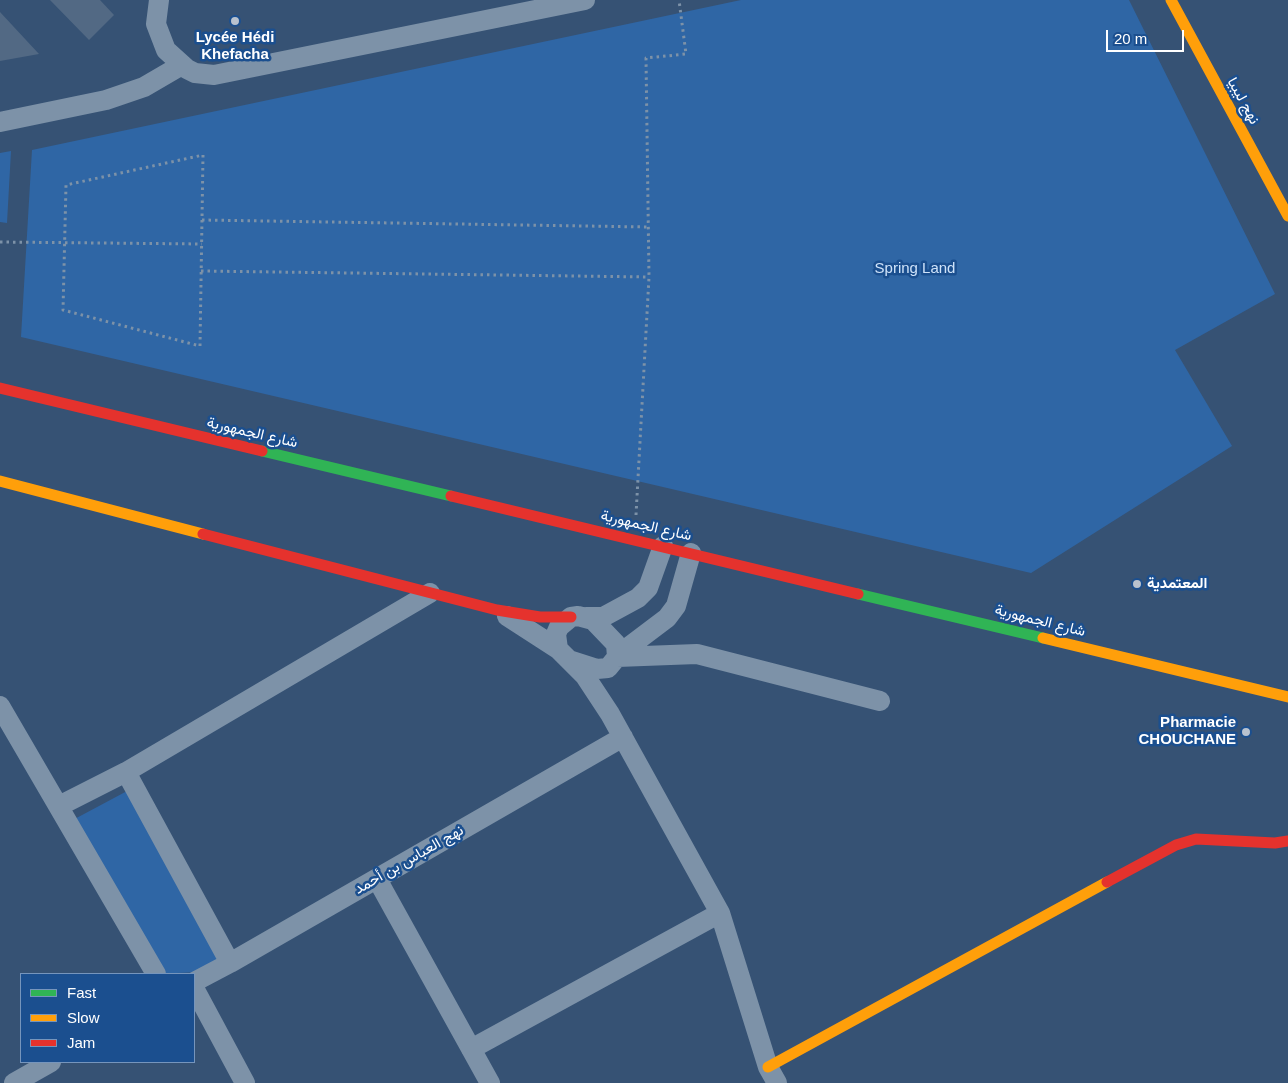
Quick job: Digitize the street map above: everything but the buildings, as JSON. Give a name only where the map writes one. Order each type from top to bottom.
[{"type":"street","points":[[159,0],[156,24],[161,42],[180,66],[205,75],[223,74],[584,0]]},
{"type":"street","name":"نهج ليبيا","points":[[1171,0],[1288,216]]},
{"type":"street","points":[[0,122],[106,100],[144,87],[180,66]]},
{"type":"street","name":"شارع الجمهورية","points":[[0,388],[1287,696]]},
{"type":"street","points":[[0,481],[497,610],[540,617],[603,617],[638,598],[648,588],[663,546]]},
{"type":"street","points":[[563,654],[603,669],[608,668],[617,657],[667,618],[676,606],[692,553]]},
{"type":"street","points":[[59,806],[126,772],[430,593]]},
{"type":"street","points":[[497,610],[538,634],[563,654],[585,676],[610,714],[720,913],[772,1075],[1176,845],[1196,839],[1275,843],[1288,841]]},
{"type":"street","points":[[563,654],[556,634],[564,621],[578,617],[593,620],[612,639],[617,657],[608,686],[610,714]]},
{"type":"street","points":[[617,657],[697,654],[880,701]]},
{"type":"street","points":[[0,706],[155,973]]},
{"type":"street","name":"نهج العباس بن أحمد","points":[[195,981],[623,737]]},
{"type":"street","points":[[126,772],[230,963]]},
{"type":"street","points":[[376,879],[490,1083]]},
{"type":"street","points":[[471,1050],[720,913]]},
{"type":"street","points":[[195,990],[245,1083]]},
{"type":"street","points":[[14,1083],[49,1063]]},
{"type":"path","points":[[634,539],[649,277],[646,58],[686,54],[679,0]]},
{"type":"path","points":[[203,155],[202,220],[200,346],[63,310],[66,185],[203,155]]},
{"type":"path","points":[[202,220],[648,227]]},
{"type":"path","points":[[0,242],[65,241],[202,244]]},
{"type":"path","points":[[201,271],[649,277]]},
{"type":"green space","name":"Spring Land","points":[[741,0],[1129,0],[1275,294],[1175,350],[1232,446],[1031,573],[21,337],[32,150]]},
{"type":"green space","points":[[11,151],[7,223],[0,222],[0,153]]},
{"type":"green space","points":[[129,790],[228,971],[151,973],[69,822]]},
{"type":"traffic: fast","points":[[262,451],[451,496]]},
{"type":"traffic: fast","points":[[858,594],[1043,638]]},
{"type":"traffic: slow","points":[[1171,0],[1288,216]]},
{"type":"traffic: slow","points":[[0,481],[203,534]]},
{"type":"traffic: slow","points":[[1043,638],[1288,697]]},
{"type":"traffic: slow","points":[[768,1067],[1107,882]]},
{"type":"traffic: jam","points":[[0,388],[262,451]]},
{"type":"traffic: jam","points":[[451,496],[858,594]]},
{"type":"traffic: jam","points":[[203,534],[497,610],[540,617],[571,617]]},
{"type":"traffic: jam","points":[[1107,882],[1176,845],[1196,839],[1275,843],[1288,841]]},
{"type":"place","name":"Lycée Hédi Khefacha","points":[[235,21]]},
{"type":"place","name":"المعتمدية","points":[[1137,584]]},
{"type":"place","name":"Pharmacie CHOUCHANE","points":[[1246,732]]}]
